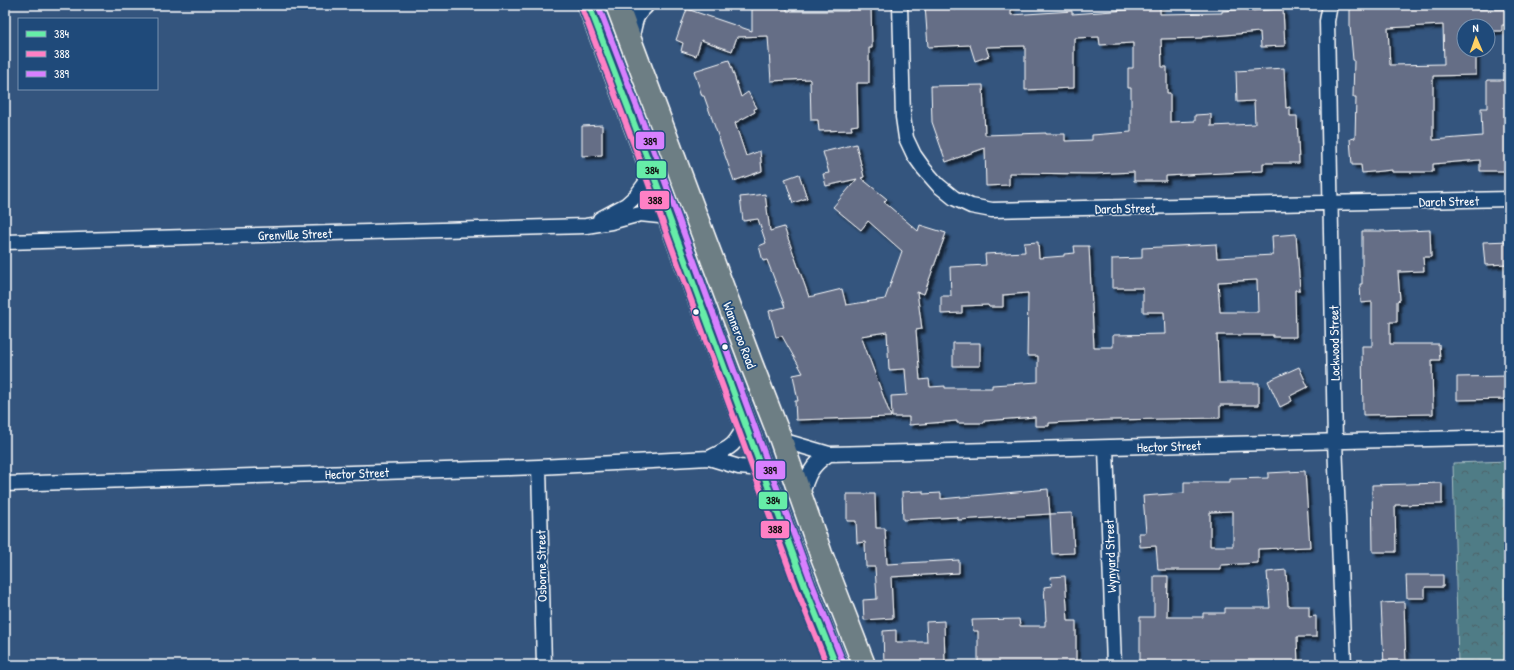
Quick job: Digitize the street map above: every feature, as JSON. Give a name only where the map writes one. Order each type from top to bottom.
[{"type":"highway","name":"Wanneroo Road","points":[[588,5],[653,173],[805,587],[836,665]]},
{"type":"highway","name":"Wanneroo Road","points":[[617,5],[745,348],[781,440],[821,554],[864,665]]},
{"type":"street","points":[[629,36],[636,11],[643,5]]},
{"type":"street","name":"Darch Street","points":[[900,5],[903,117],[906,138],[914,155],[938,185],[954,198],[971,206],[992,210],[1331,204],[1509,199]]},
{"type":"street","name":"Lockwood Street","points":[[1321,5],[1327,20]]},
{"type":"street","name":"Lockwood Street","points":[[1330,5],[1327,20],[1335,442],[1344,665]]},
{"type":"street","name":"Grenville Street","points":[[586,226],[626,205],[636,196],[653,173]]},
{"type":"street","name":"Grenville Street","points":[[5,242],[586,226],[611,222],[640,214],[669,217]]},
{"type":"street","name":"Hector Street","points":[[710,458],[731,448],[740,436],[746,423]]},
{"type":"street","name":"Hector Street","points":[[781,440],[829,454],[1509,437]]},
{"type":"street","name":"Wynyard Street","points":[[1106,448],[1114,665]]},
{"type":"street","points":[[801,497],[809,472],[819,461],[829,454]]},
{"type":"street","name":"Hector Street","points":[[5,484],[538,467],[710,458],[739,467],[762,469]]},
{"type":"street","name":"Osborne Street","points":[[538,467],[544,665]]},
{"type":"green space","points":[[1509,461],[1509,665],[1458,665],[1453,463]]},
{"type":"building","points":[[925,5],[955,5],[955,10],[970,5],[1011,5],[1011,15],[1072,11],[1072,14],[1127,10],[1127,5],[1160,5],[1160,14],[1222,13],[1222,11],[1248,9],[1248,11],[1283,9],[1285,46],[1261,47],[1260,32],[1202,38],[1161,39],[1162,67],[1167,67],[1167,93],[1170,93],[1170,122],[1195,121],[1195,115],[1211,114],[1211,126],[1255,124],[1254,101],[1237,102],[1236,71],[1284,68],[1286,108],[1290,107],[1290,116],[1297,116],[1299,163],[1263,163],[1263,171],[1166,176],[1166,181],[1134,181],[1134,172],[1094,174],[1009,173],[1009,185],[986,186],[985,148],[946,162],[932,122],[931,86],[983,85],[985,135],[1046,133],[1065,134],[1065,141],[1092,140],[1092,135],[1131,132],[1131,88],[1128,88],[1128,68],[1133,68],[1133,43],[1100,45],[1099,37],[1074,38],[1074,88],[1025,90],[1025,46],[986,47],[989,56],[975,61],[970,45],[928,47]]},
{"type":"building","points":[[1350,5],[1475,5],[1475,9],[1509,9],[1509,25],[1502,25],[1502,31],[1496,31],[1496,18],[1456,18],[1456,58],[1476,58],[1476,75],[1433,76],[1433,140],[1482,136],[1481,108],[1487,108],[1487,80],[1509,80],[1509,171],[1480,171],[1480,160],[1433,164],[1433,172],[1392,172],[1392,170],[1362,173],[1361,165],[1352,165],[1350,139],[1355,138],[1356,97],[1353,97],[1353,60]],"holes":[[[1443,25],[1444,64],[1390,65],[1388,28]]]},
{"type":"building","points":[[871,7],[872,48],[869,48],[869,83],[857,83],[858,125],[851,126],[852,130],[819,131],[818,120],[811,120],[809,79],[771,81],[768,36],[737,37],[732,51],[701,40],[696,56],[681,51],[683,43],[676,40],[687,9],[752,31],[752,8],[787,8],[787,11],[848,11],[848,8]]},
{"type":"building","points":[[729,60],[741,97],[748,92],[757,108],[754,109],[755,112],[735,123],[746,156],[760,151],[762,171],[734,181],[694,71]]},
{"type":"building","points":[[602,125],[602,155],[582,156],[582,126]]},
{"type":"building","points":[[856,144],[864,177],[861,178],[887,199],[884,202],[918,231],[920,225],[946,233],[924,294],[917,292],[922,329],[916,330],[920,380],[929,379],[930,387],[945,386],[945,388],[992,388],[992,385],[1038,382],[1038,356],[1027,356],[1028,293],[1003,295],[1003,307],[989,307],[988,305],[962,306],[962,313],[941,314],[941,296],[951,296],[950,267],[986,265],[985,254],[1025,252],[1024,243],[1038,242],[1039,258],[1064,256],[1064,254],[1075,253],[1074,246],[1089,246],[1094,347],[1113,347],[1113,335],[1165,334],[1164,312],[1143,312],[1143,288],[1112,288],[1112,259],[1142,258],[1142,248],[1216,244],[1217,258],[1273,255],[1272,236],[1296,234],[1300,290],[1295,290],[1296,337],[1273,337],[1273,335],[1217,335],[1219,383],[1259,383],[1259,405],[1220,405],[1220,418],[1111,420],[1049,423],[1049,426],[1035,426],[1035,417],[984,421],[984,423],[957,423],[957,421],[909,425],[909,417],[892,417],[891,396],[907,395],[905,369],[889,370],[887,332],[861,336],[891,417],[796,420],[795,401],[798,401],[793,375],[803,373],[782,336],[776,337],[769,311],[785,307],[767,260],[763,261],[759,246],[766,243],[758,219],[743,221],[740,197],[765,194],[770,231],[784,227],[809,297],[842,289],[846,305],[885,299],[902,251],[868,221],[861,230],[833,207],[857,179],[826,186],[823,174],[829,173],[823,152]],"holes":[[[1257,280],[1258,312],[1220,312],[1218,282]]]},
{"type":"building","points":[[799,174],[807,198],[793,203],[785,179]]},
{"type":"building","points":[[1430,230],[1431,257],[1423,257],[1424,271],[1398,272],[1400,300],[1397,301],[1397,322],[1390,322],[1390,344],[1439,344],[1440,360],[1432,360],[1433,414],[1363,415],[1362,346],[1372,346],[1372,302],[1361,303],[1360,284],[1362,284],[1362,231],[1385,232]]},
{"type":"building","points":[[1509,241],[1509,264],[1485,265],[1483,242]]},
{"type":"building","points":[[953,343],[980,343],[980,366],[953,366]]},
{"type":"building","points":[[1299,367],[1308,387],[1290,396],[1292,401],[1280,407],[1268,381]]},
{"type":"building","points":[[1509,376],[1509,399],[1457,400],[1457,377]]},
{"type":"building","points":[[1305,471],[1310,547],[1258,549],[1258,563],[1221,565],[1221,570],[1158,570],[1156,546],[1140,547],[1139,533],[1146,533],[1143,496],[1184,493],[1184,482],[1230,482],[1230,479],[1268,478],[1268,473]],"holes":[[[1233,511],[1233,546],[1210,546],[1210,512]]]},
{"type":"building","points":[[1442,483],[1442,504],[1395,505],[1396,552],[1373,552],[1372,485]]},
{"type":"building","points":[[1048,489],[1050,514],[958,520],[958,517],[903,520],[902,492],[923,491],[923,494],[941,493],[941,499]]},
{"type":"building","points":[[847,494],[875,494],[876,528],[885,528],[887,564],[959,560],[959,573],[891,577],[893,618],[864,620],[863,600],[877,599],[875,567],[866,567],[865,542],[857,543],[856,521],[847,521]]},
{"type":"building","points":[[1072,513],[1074,553],[1052,554],[1050,514]]},
{"type":"building","points":[[1286,570],[1288,606],[1309,606],[1309,617],[1316,616],[1316,637],[1297,637],[1298,665],[1140,665],[1140,617],[1154,617],[1154,576],[1168,576],[1167,617],[1203,617],[1203,613],[1225,613],[1225,608],[1270,608],[1267,572]]},
{"type":"building","points":[[1406,575],[1443,575],[1443,587],[1425,587],[1425,598],[1407,598]]},
{"type":"building","points":[[1065,576],[1068,621],[1076,621],[1076,665],[978,665],[978,631],[973,631],[972,620],[1019,619],[1020,626],[1045,626],[1044,587],[1052,586],[1051,577]]},
{"type":"building","points":[[1404,602],[1406,665],[1384,665],[1381,603]]},
{"type":"building","points":[[944,621],[945,665],[884,665],[883,631],[896,630],[896,642],[927,642],[926,622]]},
{"type":"transit line","name":"384","points":[[589,5],[648,160],[805,587],[836,665]]},
{"type":"transit line","name":"389","points":[[598,5],[656,157],[812,584],[843,662]]},
{"type":"transit line","name":"388","points":[[582,8],[641,163],[797,590],[827,665]]}]
